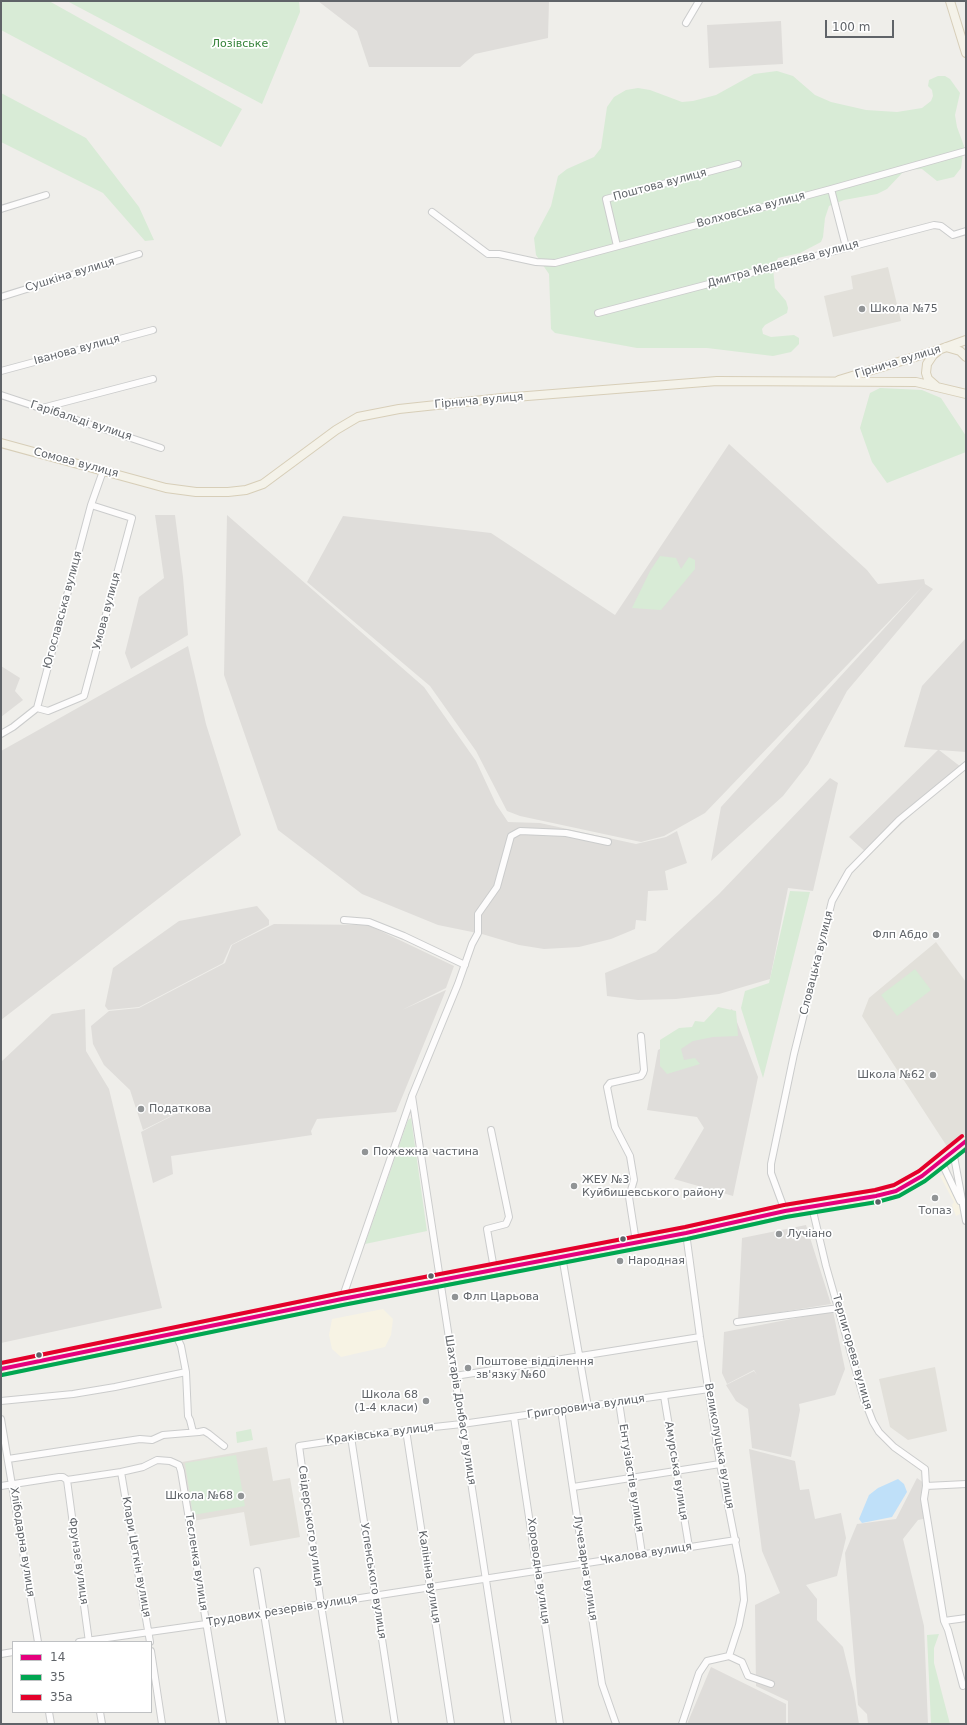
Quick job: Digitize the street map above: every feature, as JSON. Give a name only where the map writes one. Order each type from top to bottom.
[{"type":"main road","points":[[950,1],[966,53]]},
{"type":"main road","name":"Гірнича вулиця","points":[[830,382],[966,340]]},
{"type":"main road","points":[[938,387],[932,384],[926,373],[927,364],[933,355],[944,348],[960,351],[966,358]]},
{"type":"main road","name":"Гірнича вулиця","points":[[150,484],[196,492],[228,492],[246,490],[263,484],[336,430],[358,417],[386,410],[502,398],[717,381],[916,382],[966,394]]},
{"type":"main road","name":"Сомова вулиця","points":[[1,443],[150,484]]},
{"type":"main road","points":[[1,1369],[342,1299],[686,1233],[785,1211],[876,1196],[896,1191],[922,1176],[966,1141]]},
{"type":"street","points":[[686,23],[699,1]]},
{"type":"street","name":"Волховська вулиця","points":[[432,212],[488,254],[499,254],[536,262],[555,263],[966,151]]},
{"type":"street","name":"Поштова вулиця","points":[[617,246],[606,199],[738,164]]},
{"type":"street","points":[[831,189],[846,247]]},
{"type":"street","points":[[1,209],[46,195]]},
{"type":"street","name":"Дмитра Медведєва вулиця","points":[[598,313],[934,225],[941,226],[953,236],[966,231]]},
{"type":"street","name":"Сушкіна вулиця","points":[[1,297],[139,254]]},
{"type":"street","name":"Іванова вулиця","points":[[1,371],[153,330]]},
{"type":"street","points":[[42,408],[153,379]]},
{"type":"street","name":"Гарібальді вулиця","points":[[1,395],[161,448]]},
{"type":"street","name":"Югославська вулиця","points":[[36,708],[91,505],[103,471]]},
{"type":"street","name":"Умова вулиця","points":[[36,708],[48,711],[84,696],[132,518],[91,505]]},
{"type":"street","points":[[1,734],[13,727],[36,708]]},
{"type":"street","name":"Словацька вулиця","points":[[785,1211],[772,1173],[771,1164],[794,1054],[832,901],[849,872],[899,820],[966,765]]},
{"type":"street","points":[[342,1299],[412,1096],[478,932],[478,914],[497,887],[511,836],[520,831],[566,834],[608,842]]},
{"type":"street","points":[[344,920],[369,922],[404,936],[465,965]]},
{"type":"street","points":[[636,1242],[629,1196],[634,1180],[630,1156],[614,1127],[607,1087],[610,1083],[641,1076],[644,1070],[641,1036]]},
{"type":"street","name":"Шахтарів Донбасу вулиця","points":[[412,1096],[508,1724]]},
{"type":"street","points":[[491,1130],[509,1217],[508,1222],[489,1228],[487,1231],[494,1269]]},
{"type":"street","points":[[953,1151],[966,1221]]},
{"type":"street","points":[[941,1161],[964,1209]]},
{"type":"street","name":"Терпигорева вулиця","points":[[812,1207],[826,1266],[864,1399],[873,1422],[879,1432],[894,1447],[923,1466],[926,1472],[924,1499],[944,1621],[948,1630],[963,1686]]},
{"type":"street","name":"Великолуцька вулиця","points":[[686,1233],[700,1337],[720,1464],[736,1540],[744,1600],[739,1625],[728,1656]]},
{"type":"street","points":[[562,1256],[588,1407]]},
{"type":"street","points":[[737,1322],[839,1308]]},
{"type":"street","points":[[175,1333],[181,1346],[186,1372],[188,1416],[194,1432]]},
{"type":"street","points":[[455,1376],[700,1337]]},
{"type":"street","points":[[1,1401],[73,1394],[186,1372]]},
{"type":"street","name":"Григоровича вулиця","points":[[462,1424],[709,1389]]},
{"type":"street","name":"Амурська вулиця","points":[[664,1396],[688,1547]]},
{"type":"street","name":"Ентузіастів вулиця","points":[[619,1402],[642,1554]]},
{"type":"street","name":"Лучезарна вулиця","points":[[561,1410],[602,1684],[616,1724]]},
{"type":"street","name":"Хороводна вулиця","points":[[514,1417],[560,1724]]},
{"type":"street","name":"Хлібодарна вулиця","points":[[1,1419],[38,1641]]},
{"type":"street","name":"Краківська вулиця","points":[[299,1446],[351,1437],[462,1424]]},
{"type":"street","name":"Калініна вулиця","points":[[406,1430],[451,1724]]},
{"type":"street","points":[[8,1459],[140,1439],[152,1440],[163,1435],[204,1431],[224,1446]]},
{"type":"street","name":"Успенського вулиця","points":[[351,1437],[395,1724]]},
{"type":"street","name":"Свідерського вулиця","points":[[299,1446],[321,1605],[340,1724]]},
{"type":"street","name":"Тесленка вулиця","points":[[121,1472],[143,1467],[157,1460],[174,1462],[179,1465],[223,1724]]},
{"type":"street","points":[[573,1486],[720,1464]]},
{"type":"street","points":[[1,1486],[59,1477],[63,1477],[67,1480],[121,1472]]},
{"type":"street","name":"Клари Цеткін вулиця","points":[[121,1472],[150,1641]]},
{"type":"street","name":"Фрунзе вулиця","points":[[67,1480],[89,1641]]},
{"type":"street","points":[[926,1486],[966,1484]]},
{"type":"street","name":"Чкалова вулиця","points":[[486,1579],[736,1540]]},
{"type":"street","points":[[257,1571],[282,1724]]},
{"type":"street","name":"Трудових резервів вулиця","points":[[89,1641],[148,1631],[206,1624],[486,1579]]},
{"type":"street","points":[[944,1621],[966,1618]]},
{"type":"street","points":[[1,1654],[12,1652]]},
{"type":"street","points":[[682,1724],[699,1672],[707,1661],[728,1656],[742,1662],[748,1676],[771,1684]]},
{"type":"street","points":[[152,1658],[162,1724]]},
{"type":"street","points":[[49,1713],[51,1724]]},
{"type":"street","points":[[100,1713],[102,1724]]},
{"type":"shaded area","points":[[318,1],[549,1],[548,38],[475,54],[460,67],[369,67],[357,31]]},
{"type":"shaded area","points":[[781,21],[783,64],[709,68],[707,25]]},
{"type":"shaded area","name":"Школа №75","points":[[888,267],[901,321],[833,337],[824,296],[853,289],[851,276]]},
{"type":"shaded area","points":[[729,444],[867,570],[878,584],[924,579],[925,584],[933,589],[847,691],[808,764],[783,796],[711,861],[721,807],[923,586],[705,813],[664,836],[641,842],[520,816],[507,811],[476,751],[430,686],[307,582],[343,516],[491,533],[615,615]]},
{"type":"shaded area","points":[[155,515],[175,515],[183,577],[188,635],[131,669],[125,653],[139,597],[164,578]]},
{"type":"shaded area","points":[[227,515],[424,687],[476,761],[496,804],[508,822],[540,823],[636,844],[666,837],[677,831],[687,863],[665,871],[668,890],[648,891],[646,921],[636,920],[635,929],[611,939],[579,947],[544,949],[519,945],[482,934],[438,925],[362,894],[278,830],[224,675]]},
{"type":"shaded area","points":[[966,638],[966,752],[939,750],[961,767],[869,855],[849,837],[938,750],[904,747],[922,686]]},
{"type":"shaded area","points":[[188,646],[206,724],[241,835],[1,1020],[1,751]]},
{"type":"shaded area","points":[[1,666],[20,678],[15,691],[23,700],[1,717]]},
{"type":"shaded area","points":[[830,778],[838,783],[813,891],[788,888],[770,979],[719,994],[676,999],[638,1000],[607,996],[605,973],[656,952],[719,894]]},
{"type":"shaded area","points":[[257,906],[269,920],[269,925],[231,945],[223,963],[139,1007],[108,1010],[105,1006],[113,968],[179,921]]},
{"type":"shaded area","points":[[274,924],[368,925],[454,966],[446,988],[402,1010],[446,990],[396,1112],[317,1119],[311,1131],[312,1135],[171,1156],[173,1174],[153,1183],[141,1132],[201,1101],[143,1130],[130,1090],[104,1065],[93,1044],[91,1026],[109,1011],[139,1008],[225,963],[232,945]]},
{"type":"shaded area","name":"Школа №62","points":[[936,942],[966,982],[966,1134],[948,1148],[862,1016],[869,998]]},
{"type":"shaded area","points":[[85,1009],[86,1051],[109,1089],[162,1308],[1,1343],[1,1062],[52,1014]]},
{"type":"shaded area","points":[[732,1009],[758,1077],[733,1196],[674,1179],[704,1128],[697,1117],[647,1110],[658,1050]]},
{"type":"shaded area","points":[[944,1174],[960,1205],[960,1214],[956,1216],[952,1205],[954,1202],[940,1176]]},
{"type":"shaded area","name":"Лучіано","points":[[806,1225],[831,1304],[738,1319],[742,1238]]},
{"type":"shaded area","points":[[383,1309],[393,1319],[391,1335],[385,1347],[341,1357],[332,1349],[329,1335],[332,1319]]},
{"type":"shaded area","points":[[833,1311],[845,1369],[835,1395],[799,1404],[800,1410],[791,1457],[752,1448],[748,1409],[736,1401],[726,1385],[754,1371],[757,1375],[754,1370],[727,1384],[722,1373],[724,1332]]},
{"type":"shaded area","points":[[935,1367],[947,1431],[908,1440],[890,1427],[879,1379]]},
{"type":"shaded area","name":"Школа №68","points":[[267,1447],[273,1481],[290,1478],[300,1537],[250,1546],[244,1512],[193,1521],[182,1462]]},
{"type":"shaded area","points":[[749,1449],[795,1461],[800,1490],[809,1489],[815,1519],[841,1513],[846,1538],[837,1576],[806,1585],[817,1599],[817,1620],[843,1647],[854,1692],[859,1724],[788,1724],[788,1701],[756,1686],[755,1605],[780,1593],[762,1551]]},
{"type":"shaded area","points":[[917,1478],[924,1483],[928,1518],[918,1520],[903,1539],[924,1626],[928,1724],[868,1724],[867,1714],[858,1705],[845,1553],[857,1524],[896,1519]]},
{"type":"shaded area","points":[[711,1667],[786,1704],[786,1724],[687,1724]]},
{"type":"green space","points":[[1,1],[49,1],[242,109],[221,147],[1,30]]},
{"type":"green space","name":"Лозівське","points":[[67,1],[299,1],[300,12],[262,104]]},
{"type":"green space","points":[[777,71],[793,76],[815,95],[831,102],[866,110],[897,112],[922,108],[931,101],[933,96],[932,90],[928,86],[929,80],[938,76],[945,76],[950,79],[960,93],[955,115],[957,127],[964,146],[961,168],[954,177],[937,181],[922,169],[905,170],[887,189],[877,194],[844,200],[829,206],[825,218],[821,242],[800,253],[778,258],[773,269],[775,288],[786,301],[788,308],[787,313],[765,325],[762,329],[763,334],[771,337],[794,335],[799,338],[799,344],[791,352],[773,356],[707,348],[637,348],[555,333],[551,329],[549,274],[536,255],[534,238],[551,206],[558,176],[567,169],[594,157],[601,148],[607,107],[614,97],[626,90],[638,88],[650,90],[682,102],[693,101],[716,95],[754,74]]},
{"type":"green space","points":[[1,93],[86,138],[139,207],[154,240],[145,241],[103,193],[1,142]]},
{"type":"green space","points":[[880,388],[922,390],[941,398],[966,436],[966,452],[887,483],[872,462],[860,428],[870,393]]},
{"type":"green space","points":[[660,556],[676,558],[681,569],[689,557],[695,560],[695,569],[661,610],[632,608],[650,571]]},
{"type":"green space","points":[[790,891],[810,892],[763,1078],[741,1008],[745,991],[769,983]]},
{"type":"green space","points":[[915,969],[931,990],[897,1016],[881,995]]},
{"type":"green space","points":[[718,1007],[736,1011],[738,1036],[713,1037],[693,1041],[681,1049],[684,1060],[695,1058],[700,1064],[667,1074],[660,1066],[660,1040],[679,1028],[692,1027],[695,1021],[704,1022]]},
{"type":"green space","points":[[411,1118],[427,1231],[365,1244],[408,1120]]},
{"type":"green space","points":[[251,1429],[253,1440],[237,1443],[236,1432]]},
{"type":"green space","points":[[236,1455],[245,1506],[193,1515],[185,1463]]},
{"type":"green space","points":[[939,1634],[934,1648],[934,1663],[950,1724],[931,1724],[927,1635]]},
{"type":"water","points":[[898,1479],[904,1484],[907,1492],[892,1517],[862,1523],[859,1519],[869,1495],[878,1488]]},
{"type":"transit line","name":"35а","points":[[1,1363],[341,1293],[685,1227],[784,1205],[875,1190],[894,1185],[919,1171],[962,1136]]},
{"type":"transit line","name":"14","points":[[1,1369],[342,1299],[686,1233],[785,1211],[876,1196],[896,1191],[922,1176],[966,1141]]},
{"type":"transit line","name":"35","points":[[2,1375],[343,1305],[687,1239],[786,1217],[877,1202],[899,1196],[925,1181],[966,1149]]},
{"type":"place","name":"Школа №75","points":[[862,309]]},
{"type":"place","name":"Флп Абдо","points":[[936,935]]},
{"type":"place","name":"Школа №62","points":[[933,1075]]},
{"type":"place","name":"Податкова","points":[[141,1109]]},
{"type":"place","name":"Пожежна частина","points":[[365,1152]]},
{"type":"place","name":"ЖЕУ №3 Куйбишевського району","points":[[574,1186]]},
{"type":"place","name":"Топаз","points":[[935,1198]]},
{"type":"place","name":"Лучіано","points":[[779,1234]]},
{"type":"place","name":"Народная","points":[[620,1261]]},
{"type":"place","name":"Флп Царьова","points":[[455,1297]]},
{"type":"place","name":"Поштове відділення зв'язку №60","points":[[468,1368]]},
{"type":"place","name":"Школа 68 (1-4 класи)","points":[[426,1401]]},
{"type":"place","name":"Школа №68","points":[[241,1496]]}]
